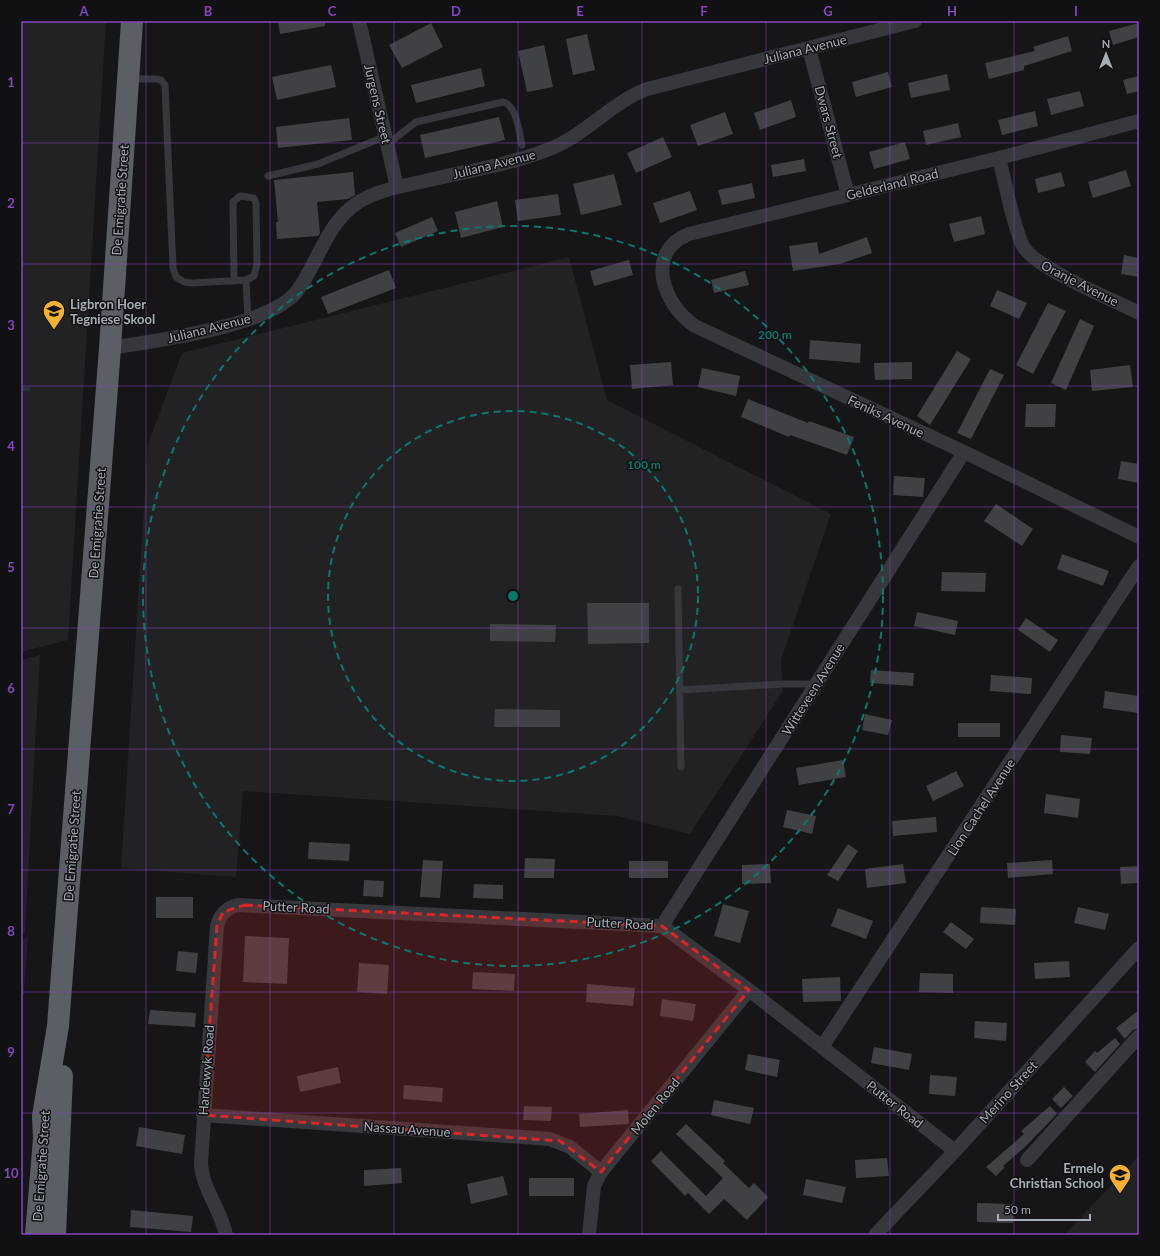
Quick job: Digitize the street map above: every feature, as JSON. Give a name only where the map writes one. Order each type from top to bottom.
[{"type":"highway","name":"De Emigratie Street","points":[[36,1235],[44,1139],[43,1116],[58,1026],[110,348],[132,21]]},
{"type":"highway","name":"De Emigratie Street","points":[[55,1235],[62,1071],[58,1026]]},
{"type":"street","name":"Jurgens Street","points":[[359,21],[398,187]]},
{"type":"street","name":"Juliana Avenue","points":[[110,348],[196,332],[248,319],[274,310],[297,291],[333,227],[342,215],[358,203],[398,187],[518,160],[547,150],[577,135],[623,99],[647,89],[915,21]]},
{"type":"street","name":"Dwars Street","points":[[809,48],[848,195]]},
{"type":"street","name":"Gelderland Road","points":[[662,267],[663,258],[667,249],[675,241],[682,237],[999,158],[1139,120]]},
{"type":"street","name":"Oranje Avenue","points":[[999,158],[1018,231],[1022,244],[1027,252],[1042,265],[1139,313]]},
{"type":"street","name":"Feniks Avenue","points":[[662,267],[667,292],[671,301],[683,317],[695,326],[964,452],[1139,537]]},
{"type":"street","name":"Witteveen Avenue","points":[[662,926],[964,452]]},
{"type":"street","name":"Lion Cachel Avenue","points":[[822,1047],[1139,566]]},
{"type":"street","name":"Putter Road","points":[[232,906],[282,906],[662,926],[750,990],[955,1151]]},
{"type":"street","name":"Hardewyk Road","points":[[226,1235],[222,1220],[204,1182],[201,1169],[203,1115],[217,926],[223,912],[232,906]]},
{"type":"street","name":"Merino Street","points":[[875,1235],[955,1151],[1136,955]]},
{"type":"street","name":"Molen Road","points":[[589,1235],[594,1186],[601,1172],[750,990]]},
{"type":"street","points":[[1027,1160],[1139,1036]]},
{"type":"street","name":"Nassau Avenue","points":[[203,1115],[550,1139],[570,1147],[601,1172]]},
{"type":"lane","points":[[128,79],[157,79],[161,80],[165,85],[174,273],[176,277],[184,282],[234,281],[246,280],[254,276],[257,268],[256,211],[254,198],[244,196],[237,197],[233,202],[234,281]]},
{"type":"lane","points":[[268,176],[318,164],[387,140],[416,122],[502,102],[507,103],[512,108],[522,145]]},
{"type":"lane","points":[[246,280],[248,319]]},
{"type":"lane","points":[[678,589],[681,766]]},
{"type":"lane","points":[[680,690],[782,684],[816,684]]},
{"type":"highlighted area","points":[[245,905],[662,926],[749,990],[601,1172],[560,1141],[203,1115],[217,926],[223,912]]},
{"type":"shaded area","name":"Ligbron Hoer Tegniese Skool","points":[[21,21],[106,21],[68,640],[21,652]]},
{"type":"shaded area","points":[[569,257],[607,400],[831,514],[781,660],[783,691],[690,834],[618,816],[243,791],[236,877],[121,868],[148,444],[182,353]]},
{"type":"shaded area","points":[[40,655],[25,933],[21,934],[21,660]]},
{"type":"shaded area","points":[[28,938],[21,1029],[21,940]]},
{"type":"shaded area","name":"Ermelo Christian School","points":[[1139,1156],[1139,1235],[1064,1235]]},
{"type":"building","points":[[278,21],[325,21],[325,26],[280,34]]},
{"type":"building","points":[[431,23],[443,47],[402,68],[389,45]]},
{"type":"building","points":[[1139,23],[1139,37],[1113,45],[1109,31]]},
{"type":"building","points":[[587,34],[595,70],[573,75],[566,39]]},
{"type":"building","points":[[1068,36],[1072,51],[1024,66],[1024,70],[989,79],[985,63],[1035,51],[1033,47]]},
{"type":"building","points":[[544,45],[553,87],[527,92],[518,51]]},
{"type":"building","points":[[331,65],[336,87],[277,100],[272,77]]},
{"type":"building","points":[[481,68],[485,86],[416,103],[411,85]]},
{"type":"building","points":[[888,72],[892,87],[856,97],[852,82]]},
{"type":"building","points":[[947,74],[950,90],[911,98],[908,83]]},
{"type":"building","points":[[1139,76],[1139,91],[1127,94],[1123,80]]},
{"type":"building","points":[[1080,91],[1084,106],[1051,115],[1047,99]]},
{"type":"building","points":[[791,100],[796,117],[760,130],[754,113]]},
{"type":"building","points":[[1035,111],[1038,126],[1002,135],[998,120]]},
{"type":"building","points":[[725,112],[733,134],[698,146],[690,125]]},
{"type":"building","points":[[499,117],[505,140],[425,158],[420,135]]},
{"type":"building","points":[[349,118],[352,140],[278,148],[276,127]]},
{"type":"building","points":[[958,123],[961,137],[926,145],[923,131]]},
{"type":"building","points":[[663,137],[672,157],[636,173],[627,153]]},
{"type":"building","points":[[905,142],[910,159],[874,169],[869,152]]},
{"type":"building","points":[[804,159],[806,171],[773,177],[771,165]]},
{"type":"building","points":[[1126,170],[1131,186],[1093,198],[1088,182]]},
{"type":"building","points":[[353,172],[355,195],[348,199],[317,202],[320,233],[318,236],[277,239],[276,222],[278,222],[274,180]]},
{"type":"building","points":[[1061,172],[1065,186],[1038,193],[1035,179]]},
{"type":"building","points":[[614,174],[622,205],[581,215],[573,184]]},
{"type":"building","points":[[752,183],[755,198],[722,205],[718,190]]},
{"type":"building","points":[[690,191],[697,210],[660,223],[653,203]]},
{"type":"building","points":[[558,194],[561,215],[518,221],[515,200]]},
{"type":"building","points":[[497,201],[503,227],[461,238],[455,212]]},
{"type":"building","points":[[981,216],[985,234],[954,242],[949,224]]},
{"type":"building","points":[[432,217],[438,231],[401,247],[395,233]]},
{"type":"building","points":[[867,237],[872,253],[840,264],[793,271],[789,246],[817,242],[819,254]]},
{"type":"building","points":[[1124,255],[1139,258],[1139,277],[1121,274]]},
{"type":"building","points":[[629,260],[633,275],[594,286],[590,271]]},
{"type":"building","points":[[389,270],[396,288],[328,314],[321,297]]},
{"type":"building","points":[[745,271],[749,285],[714,293],[711,280]]},
{"type":"building","points":[[997,290],[1027,303],[1019,319],[990,306]]},
{"type":"building","points":[[1048,303],[1066,311],[1033,374],[1016,365]]},
{"type":"building","points":[[1080,319],[1094,326],[1066,390],[1051,383]]},
{"type":"building","points":[[810,340],[861,344],[860,363],[809,359]]},
{"type":"building","points":[[957,351],[971,359],[930,425],[917,416]]},
{"type":"building","points":[[671,362],[673,385],[632,389],[630,365]]},
{"type":"building","points":[[912,362],[912,379],[875,380],[874,363]]},
{"type":"building","points":[[1130,365],[1133,387],[1092,391],[1090,370]]},
{"type":"building","points":[[702,368],[740,376],[736,396],[698,387]]},
{"type":"building","points":[[990,369],[1004,375],[971,439],[957,433]]},
{"type":"building","points":[[748,399],[808,423],[809,421],[854,437],[847,455],[790,435],[789,437],[741,417]]},
{"type":"building","points":[[1026,404],[1056,404],[1055,427],[1025,427]]},
{"type":"building","points":[[1121,461],[1139,464],[1139,483],[1118,479]]},
{"type":"building","points":[[894,476],[925,478],[923,497],[893,495]]},
{"type":"building","points":[[996,504],[1033,529],[1022,546],[984,521]]},
{"type":"building","points":[[1062,554],[1109,571],[1103,586],[1057,569]]},
{"type":"building","points":[[942,572],[986,573],[985,592],[941,591]]},
{"type":"building","points":[[587,603],[649,603],[649,643],[588,644]]},
{"type":"building","points":[[917,612],[958,621],[955,635],[914,626]]},
{"type":"building","points":[[1026,618],[1058,640],[1050,652],[1018,630]]},
{"type":"building","points":[[490,624],[556,625],[555,642],[490,641]]},
{"type":"building","points":[[871,670],[914,673],[913,686],[870,683]]},
{"type":"building","points":[[991,675],[1032,678],[1031,694],[990,691]]},
{"type":"building","points":[[1105,691],[1139,696],[1138,713],[1103,708]]},
{"type":"building","points":[[495,709],[560,710],[560,727],[494,727]]},
{"type":"building","points":[[865,714],[892,720],[888,735],[862,730]]},
{"type":"building","points":[[958,723],[1000,723],[1000,737],[958,737]]},
{"type":"building","points":[[1061,735],[1092,738],[1090,754],[1060,752]]},
{"type":"building","points":[[843,760],[846,777],[799,785],[796,768]]},
{"type":"building","points":[[956,771],[964,786],[933,801],[926,786]]},
{"type":"building","points":[[1046,794],[1080,799],[1078,818],[1044,813]]},
{"type":"building","points":[[787,810],[816,816],[812,834],[783,827]]},
{"type":"building","points":[[936,817],[937,832],[893,836],[892,821]]},
{"type":"building","points":[[309,842],[350,844],[349,861],[308,859]]},
{"type":"building","points":[[848,844],[858,851],[838,881],[827,875]]},
{"type":"building","points":[[525,858],[555,859],[554,878],[524,878]]},
{"type":"building","points":[[423,860],[443,861],[440,898],[420,897]]},
{"type":"building","points":[[1052,860],[1053,874],[1008,878],[1007,863]]},
{"type":"building","points":[[629,861],[668,861],[668,878],[629,878]]},
{"type":"building","points":[[770,864],[771,883],[742,884],[742,865]]},
{"type":"building","points":[[903,864],[906,883],[867,888],[865,869]]},
{"type":"building","points":[[1139,866],[1139,883],[1121,884],[1120,867]]},
{"type":"building","points":[[364,880],[384,881],[383,897],[363,896]]},
{"type":"building","points":[[474,884],[503,885],[503,899],[473,898]]},
{"type":"building","points":[[156,897],[193,897],[193,918],[156,918]]},
{"type":"building","points":[[723,904],[749,911],[740,943],[714,936]]},
{"type":"building","points":[[981,907],[1016,909],[1015,925],[980,923]]},
{"type":"building","points":[[1078,907],[1109,914],[1105,930],[1074,923]]},
{"type":"building","points":[[838,908],[873,921],[866,939],[831,926]]},
{"type":"building","points":[[951,922],[974,939],[966,949],[943,932]]},
{"type":"building","points":[[245,936],[289,938],[287,984],[243,982]]},
{"type":"building","points":[[178,951],[198,953],[196,973],[176,971]]},
{"type":"building","points":[[1069,961],[1070,977],[1035,979],[1034,963]]},
{"type":"building","points":[[359,963],[389,965],[387,994],[357,992]]},
{"type":"building","points":[[473,972],[515,974],[514,991],[472,989]]},
{"type":"building","points":[[920,973],[953,974],[953,993],[919,992]]},
{"type":"building","points":[[840,977],[841,1001],[803,1002],[802,979]]},
{"type":"building","points":[[587,984],[635,988],[633,1006],[586,1002]]},
{"type":"building","points":[[662,999],[696,1004],[693,1021],[660,1016]]},
{"type":"building","points":[[150,1010],[196,1013],[195,1027],[148,1024]]},
{"type":"building","points":[[1139,1010],[1139,1028],[1133,1030],[1125,1039],[1116,1028]]},
{"type":"building","points":[[975,1021],[1007,1023],[1006,1041],[974,1038]]},
{"type":"building","points":[[1115,1038],[1120,1044],[1095,1072],[1085,1062],[1095,1051],[1097,1053]]},
{"type":"building","points":[[874,1047],[912,1054],[909,1070],[871,1063]]},
{"type":"building","points":[[748,1054],[780,1060],[777,1077],[745,1070]]},
{"type":"building","points":[[338,1067],[341,1083],[300,1092],[297,1076]]},
{"type":"building","points":[[930,1075],[957,1077],[955,1096],[929,1094]]},
{"type":"building","points":[[404,1085],[443,1088],[442,1102],[403,1099]]},
{"type":"building","points":[[1064,1087],[1073,1096],[1061,1108],[1052,1099]]},
{"type":"building","points":[[714,1100],[754,1108],[750,1124],[711,1115]]},
{"type":"building","points":[[524,1106],[552,1107],[551,1121],[523,1120]]},
{"type":"building","points":[[1050,1106],[1057,1114],[1025,1147],[1003,1166],[1005,1167],[996,1176],[986,1167],[1024,1134],[1021,1131]]},
{"type":"building","points":[[628,1110],[629,1124],[580,1127],[579,1114]]},
{"type":"building","points":[[686,1124],[725,1161],[723,1163],[749,1188],[754,1183],[768,1197],[747,1220],[724,1199],[709,1214],[688,1193],[685,1196],[651,1161],[661,1151],[706,1196],[723,1178],[676,1134]]},
{"type":"building","points":[[139,1127],[185,1135],[182,1154],[136,1146]]},
{"type":"building","points":[[887,1158],[889,1176],[856,1178],[855,1160]]},
{"type":"building","points":[[401,1168],[402,1183],[364,1186],[364,1170]]},
{"type":"building","points":[[503,1176],[508,1195],[471,1204],[467,1184]]},
{"type":"building","points":[[529,1178],[574,1178],[574,1196],[529,1196]]},
{"type":"building","points":[[806,1179],[846,1187],[842,1203],[803,1195]]},
{"type":"building","points":[[977,1203],[1013,1204],[1013,1223],[977,1222]]},
{"type":"building","points":[[131,1210],[193,1216],[191,1232],[130,1227]]},
{"type":"waterway","points":[[21,389],[29,389]]},
{"type":"place","name":"Ligbron Hoer Tegniese Skool","points":[[54,330]]},
{"type":"place","name":"Ermelo Christian School","points":[[1120,1194]]}]
